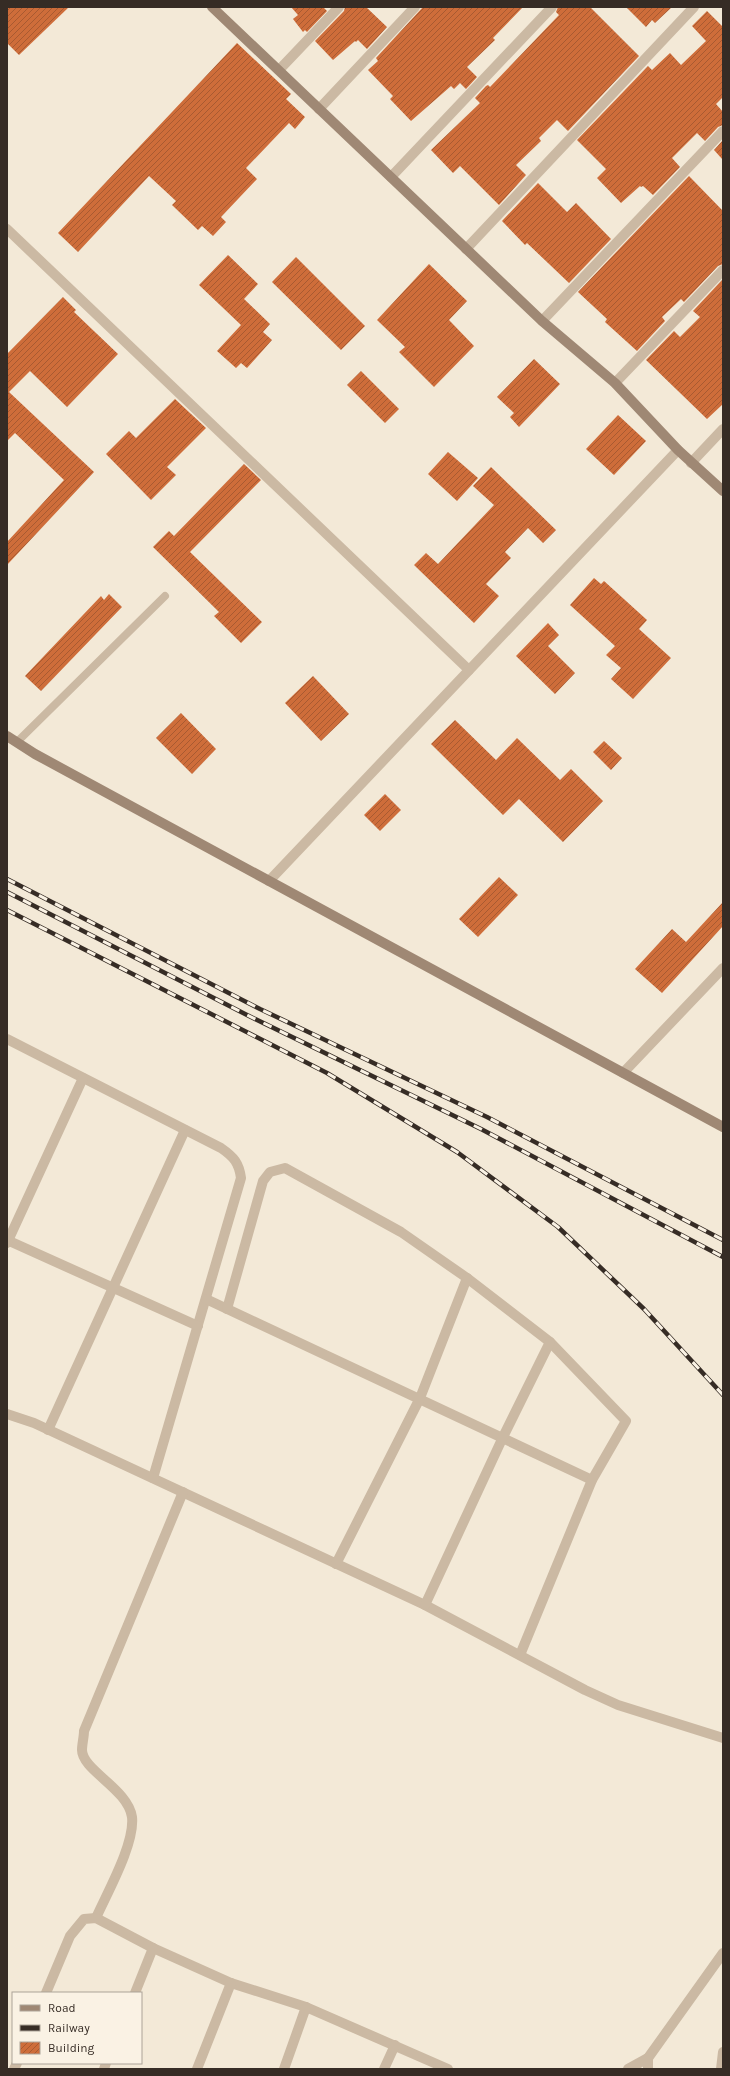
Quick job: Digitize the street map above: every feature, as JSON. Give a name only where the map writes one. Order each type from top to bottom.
[{"type":"main road","points":[[212,7],[466,249],[542,320],[615,384],[691,463],[723,491]]},
{"type":"main road","points":[[7,736],[36,754],[723,1127]]},
{"type":"street","points":[[278,70],[339,7]]},
{"type":"street","points":[[319,109],[415,7]]},
{"type":"street","points":[[391,177],[552,7]]},
{"type":"street","points":[[466,249],[694,7]]},
{"type":"street","points":[[542,320],[723,131]]},
{"type":"street","points":[[7,229],[469,670]]},
{"type":"street","points":[[615,384],[723,270]]},
{"type":"street","points":[[691,463],[723,429]]},
{"type":"street","points":[[269,881],[678,450]]},
{"type":"street","points":[[623,1073],[723,968]]},
{"type":"street","points":[[7,1039],[185,1130],[234,1157],[240,1166],[241,1178],[153,1478]]},
{"type":"street","points":[[83,1078],[7,1242],[198,1326]]},
{"type":"street","points":[[48,1430],[185,1130]]},
{"type":"street","points":[[227,1309],[263,1182],[270,1172],[285,1168],[401,1232],[467,1278],[550,1342],[626,1421],[592,1480],[520,1655]]},
{"type":"street","points":[[336,1564],[420,1398],[467,1278]]},
{"type":"street","points":[[206,1299],[420,1398],[592,1480]]},
{"type":"street","points":[[425,1605],[502,1437],[550,1342]]},
{"type":"street","points":[[7,1414],[48,1430],[425,1605],[585,1690],[618,1705],[723,1738]]},
{"type":"street","points":[[96,1918],[129,1844],[132,1817],[122,1796],[86,1762],[82,1749],[84,1732],[183,1492]]},
{"type":"street","points":[[46,1992],[70,1936],[84,1919],[96,1918],[153,1948],[231,1983],[306,2007],[448,2069]]},
{"type":"street","points":[[135,1992],[153,1948]]},
{"type":"street","points":[[628,2069],[648,2058],[723,1953]]},
{"type":"street","points":[[197,2069],[231,1983]]},
{"type":"street","points":[[284,2069],[306,2007]]},
{"type":"street","points":[[384,2069],[395,2045]]},
{"type":"street","points":[[720,2069],[723,2052]]},
{"type":"street","points":[[648,2058],[648,2069]]},
{"type":"lane","points":[[17,742],[165,596]]},
{"type":"building","points":[[7,7],[69,7],[19,55],[7,43]]},
{"type":"building","points":[[291,7],[323,7],[327,11],[307,32],[305,30],[303,32],[293,19],[298,15]]},
{"type":"building","points":[[345,7],[366,7],[387,27],[367,49],[358,40],[333,60],[315,41],[344,11]]},
{"type":"building","points":[[423,7],[523,7],[493,38],[495,40],[467,67],[477,77],[466,89],[460,83],[454,89],[451,86],[411,121],[390,99],[393,96],[368,70],[378,61],[376,58]]},
{"type":"building","points":[[558,7],[590,7],[639,56],[568,131],[557,120],[539,138],[541,141],[516,165],[526,175],[499,205],[460,166],[453,173],[431,150],[480,103],[475,98],[486,86],[488,85],[490,87],[559,15],[556,12]]},
{"type":"building","points":[[626,7],[672,7],[655,23],[652,20],[646,27]]},
{"type":"building","points":[[707,11],[723,27],[723,97],[716,104],[723,112],[723,125],[718,127],[705,141],[697,133],[672,158],[680,167],[653,195],[643,186],[640,186],[621,203],[597,178],[606,169],[577,140],[648,66],[652,70],[670,53],[681,65],[706,41],[692,26]]},
{"type":"building","points":[[237,43],[291,94],[286,99],[305,117],[295,129],[289,123],[246,168],[257,179],[221,217],[226,222],[213,236],[202,226],[198,230],[172,205],[176,201],[149,176],[78,252],[58,233]]},
{"type":"building","points":[[723,140],[723,160],[714,150]]},
{"type":"building","points":[[689,176],[723,211],[723,264],[718,266],[684,302],[681,299],[662,317],[665,321],[637,351],[605,322],[607,319],[578,292]]},
{"type":"building","points":[[538,183],[567,212],[576,203],[611,239],[569,283],[527,243],[525,245],[502,221]]},
{"type":"building","points":[[228,255],[258,284],[244,299],[270,324],[263,332],[272,340],[247,368],[241,363],[236,368],[217,351],[241,325],[199,285]]},
{"type":"building","points":[[296,257],[365,326],[341,350],[272,282]]},
{"type":"building","points":[[429,264],[467,301],[449,320],[474,346],[434,387],[399,352],[405,347],[377,320]]},
{"type":"building","points":[[723,279],[723,404],[707,419],[646,360],[674,331],[680,337],[700,317],[693,311]]},
{"type":"building","points":[[63,297],[76,310],[74,312],[118,354],[67,407],[30,371],[9,392],[94,472],[7,565],[7,542],[64,480],[15,433],[7,441],[7,354]]},
{"type":"building","points":[[534,359],[560,384],[519,427],[510,417],[514,413],[497,397]]},
{"type":"building","points":[[361,371],[399,409],[385,423],[347,385]]},
{"type":"building","points":[[175,399],[206,428],[167,467],[176,475],[151,500],[106,454],[129,431],[136,438]]},
{"type":"building","points":[[618,415],[646,441],[614,475],[586,449]]},
{"type":"building","points":[[448,452],[478,478],[457,501],[428,474]]},
{"type":"building","points":[[244,464],[261,480],[190,552],[262,622],[241,643],[214,616],[219,612],[153,547],[169,531],[174,536]]},
{"type":"building","points":[[491,467],[556,530],[543,543],[528,528],[505,552],[511,558],[486,584],[499,596],[474,623],[414,565],[426,553],[438,564],[494,505],[473,486]]},
{"type":"building","points":[[594,578],[601,584],[604,581],[647,620],[639,629],[671,658],[633,699],[611,679],[621,668],[606,655],[615,646],[570,605]]},
{"type":"building","points":[[109,594],[122,607],[41,691],[25,676],[101,596],[104,600]]},
{"type":"building","points":[[548,623],[559,635],[548,646],[575,673],[555,694],[516,656]]},
{"type":"building","points":[[313,676],[349,714],[321,741],[285,703]]},
{"type":"building","points":[[181,713],[216,749],[192,774],[156,738]]},
{"type":"building","points":[[455,720],[496,760],[517,738],[560,780],[571,769],[603,801],[563,842],[519,799],[503,815],[431,744]]},
{"type":"building","points":[[604,741],[622,758],[611,770],[593,752]]},
{"type":"building","points":[[385,794],[401,810],[380,831],[364,815]]},
{"type":"building","points":[[499,877],[518,895],[478,937],[459,919]]},
{"type":"building","points":[[723,902],[723,926],[662,993],[635,969],[672,929],[686,942]]},
{"type":"railway","points":[[7,879],[260,1009],[487,1117],[723,1240]]},
{"type":"railway","points":[[7,892],[247,1015],[481,1129],[723,1257]]},
{"type":"railway","points":[[7,910],[327,1073],[457,1152],[558,1227],[644,1309],[723,1395]]}]
